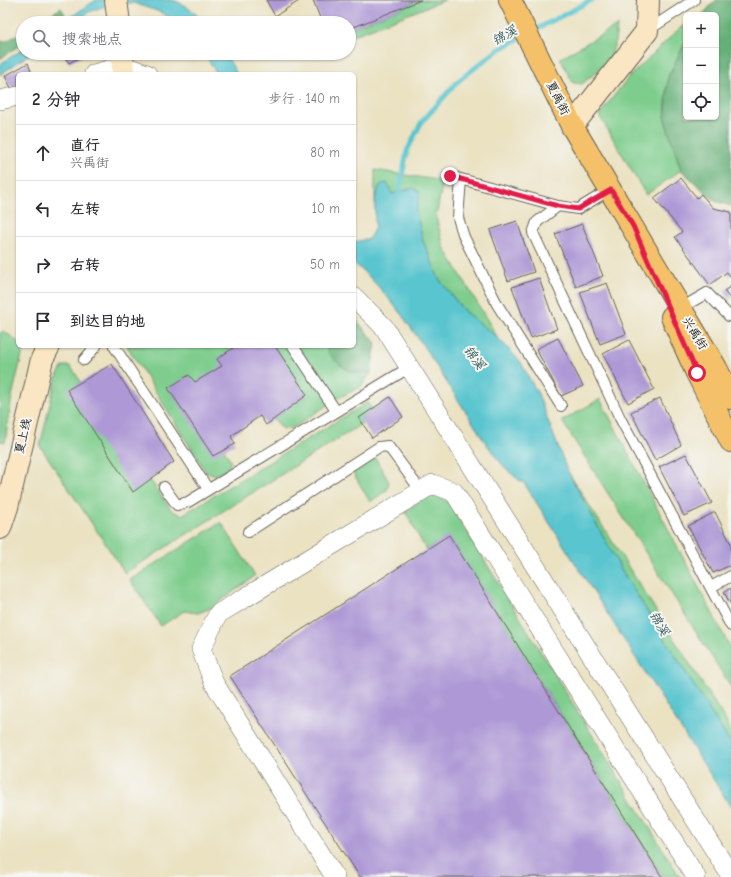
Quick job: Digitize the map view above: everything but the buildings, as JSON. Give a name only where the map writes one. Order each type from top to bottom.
[{"type":"main road","name":"夏禹街","points":[[510,0],[572,126]]},
{"type":"main road","name":"兴禹街","points":[[572,126],[681,308],[716,368],[731,398]]},
{"type":"main road","name":"兴禹街","points":[[633,226],[697,373],[731,441]]},
{"type":"street","points":[[116,0],[118,16]]},
{"type":"street","points":[[572,126],[647,15]]},
{"type":"street","points":[[100,72],[123,64],[142,72]]},
{"type":"street","points":[[0,100],[16,96]]},
{"type":"street","points":[[356,300],[384,327],[731,876]]},
{"type":"street","name":"夏上线","points":[[0,528],[7,507],[42,359],[48,348]]},
{"type":"street","points":[[335,877],[214,683],[201,649],[218,614],[432,484],[454,492],[696,877]]},
{"type":"lane","points":[[647,15],[694,0]]},
{"type":"lane","points":[[450,176],[558,206],[578,209],[611,190]]},
{"type":"lane","points":[[461,179],[458,218],[464,237],[497,304],[561,406]]},
{"type":"lane","points":[[558,206],[537,222],[533,233],[620,418],[731,626]]},
{"type":"lane","points":[[681,308],[707,293],[729,316],[731,315]]},
{"type":"lane","points":[[84,360],[94,348]]},
{"type":"lane","points":[[115,348],[208,489]]},
{"type":"lane","points":[[294,348],[336,411]]},
{"type":"lane","points":[[164,487],[177,504],[188,502],[410,367]]},
{"type":"lane","points":[[248,532],[379,447],[388,446],[421,491]]},
{"type":"lane","points":[[711,587],[731,576]]},
{"type":"green space","points":[[421,0],[445,0],[356,34],[356,26]]},
{"type":"green space","points":[[716,0],[731,0],[731,206],[715,201],[681,170],[665,120],[668,77],[683,47],[683,120],[719,120],[719,12],[705,12]]},
{"type":"green space","points":[[61,8],[65,14],[62,16],[48,16]]},
{"type":"green space","points":[[617,26],[614,47],[608,60],[582,84],[573,83],[560,58]]},
{"type":"green space","points":[[683,26],[683,47],[668,77],[665,120],[681,170],[646,195],[599,115],[628,78]]},
{"type":"green space","points":[[16,35],[16,48],[0,59],[0,42],[7,41]]},
{"type":"green space","points":[[375,170],[443,181],[436,217],[444,247],[498,338],[464,311],[439,279],[423,241],[416,211],[419,192],[413,188],[392,194],[387,183],[380,185],[375,200]]},
{"type":"green space","points":[[356,319],[376,343],[371,373],[356,372],[346,369],[342,367],[328,352],[328,348],[356,348]]},
{"type":"green space","points":[[4,331],[16,340],[16,348],[24,348],[12,396],[5,442],[0,441],[0,333]]},
{"type":"green space","points":[[128,348],[328,348],[328,352],[350,372],[371,373],[361,387],[338,398],[293,428],[283,429],[262,406],[217,436],[231,462],[227,469],[216,475],[206,472]]},
{"type":"green space","points":[[63,366],[70,366],[172,511],[182,515],[368,402],[376,415],[125,573],[40,446],[56,378]]},
{"type":"green space","points":[[600,399],[731,649],[731,687],[562,421]]},
{"type":"green space","points":[[373,454],[389,482],[387,490],[370,502],[351,469]]},
{"type":"green space","points":[[567,470],[731,729],[731,744],[625,576]]},
{"type":"green space","points":[[440,494],[452,508],[680,877],[663,877],[449,536],[426,550],[405,511],[430,495]]},
{"type":"green space","points":[[221,522],[255,576],[211,608],[198,613],[184,611],[161,626],[130,580]]},
{"type":"water","points":[[96,0],[172,0],[181,3],[198,16],[167,16],[160,12],[133,3],[105,6],[89,12],[83,16],[72,16]]},
{"type":"water","points":[[16,54],[16,60],[21,60],[0,75],[0,64]]},
{"type":"water","points":[[208,60],[229,60],[236,72],[216,72]]},
{"type":"water","points":[[387,183],[392,194],[413,188],[420,192],[416,211],[423,241],[439,279],[464,311],[498,338],[520,361],[538,394],[567,470],[625,576],[731,744],[731,807],[524,483],[500,462],[479,433],[402,315],[371,279],[356,265],[356,242],[369,239],[375,227],[375,200],[380,185]]},
{"type":"waterway","name":"锦溪","points":[[531,32],[592,0]]},
{"type":"waterway","name":"锦溪","points":[[398,199],[407,151],[421,123],[458,81],[498,50],[522,37]]},
{"type":"route","points":[[450,176],[558,206],[578,209],[611,190],[633,226],[697,373]]}]
